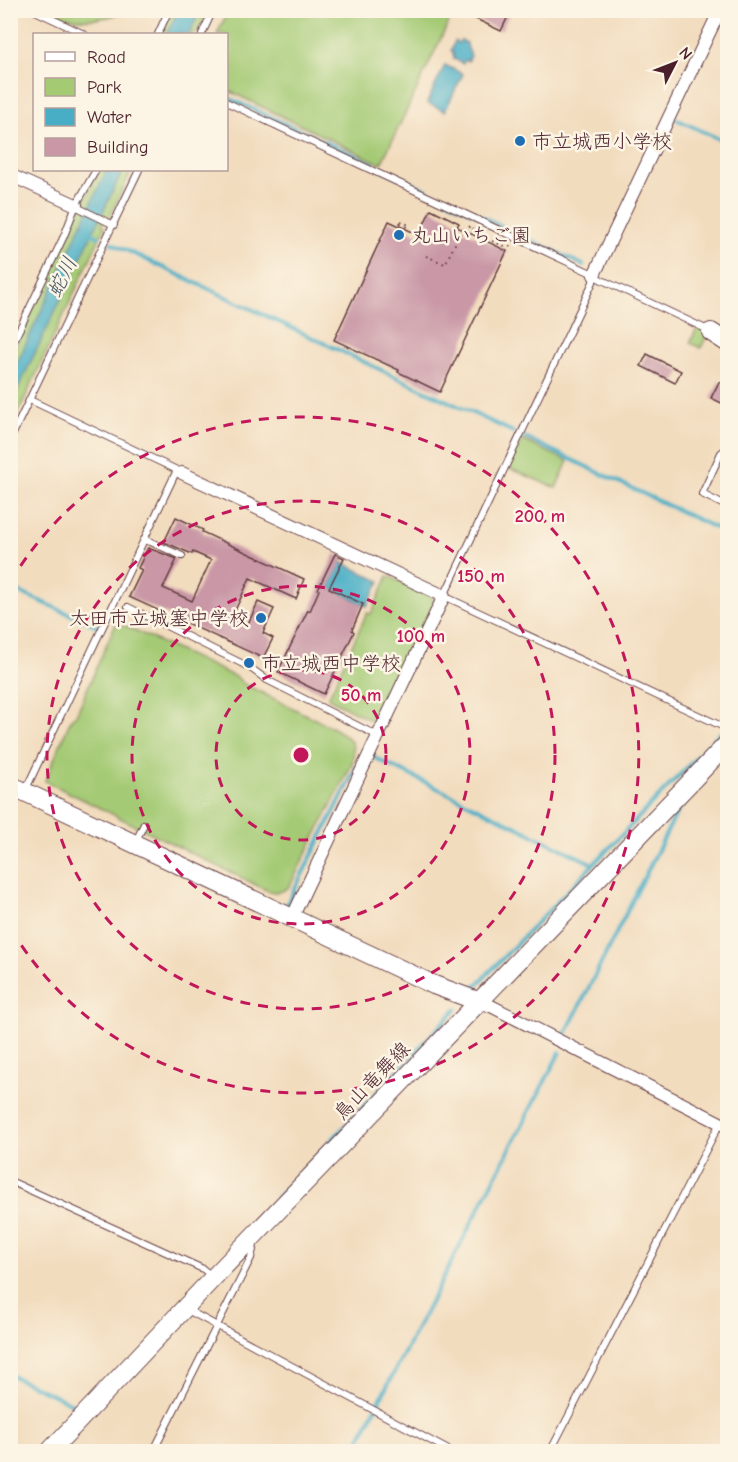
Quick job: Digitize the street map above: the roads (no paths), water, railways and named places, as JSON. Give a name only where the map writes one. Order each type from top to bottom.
[{"type":"main road","name":"鳥山竜舞線","points":[[49,1452],[213,1278],[728,743]]},
{"type":"main road","points":[[18,788],[137,839],[292,918],[434,985],[480,1002]]},
{"type":"street","points":[[594,275],[720,10]]},
{"type":"street","points":[[10,175],[77,207]]},
{"type":"street","points":[[179,472],[444,596],[292,918]]},
{"type":"street","points":[[480,1002],[724,1125]]},
{"type":"lane","points":[[33,10],[82,33]]},
{"type":"lane","points":[[158,33],[169,10]]},
{"type":"lane","points":[[202,33],[213,10]]},
{"type":"lane","points":[[228,103],[594,275],[722,338]]},
{"type":"lane","points":[[10,349],[95,171]]},
{"type":"lane","points":[[10,440],[138,171]]},
{"type":"lane","points":[[77,207],[112,224]]},
{"type":"lane","points":[[594,275],[593,282],[444,596],[728,729]]},
{"type":"lane","points":[[18,788],[179,472],[30,400]]},
{"type":"lane","points":[[728,447],[722,453],[702,494],[728,507]]},
{"type":"lane","points":[[144,540],[182,556]]},
{"type":"lane","points":[[128,607],[249,667],[267,680],[378,736]]},
{"type":"lane","points":[[137,839],[144,824]]},
{"type":"lane","points":[[550,1452],[724,1125]]},
{"type":"lane","points":[[10,1181],[203,1269],[213,1278]]},
{"type":"lane","points":[[153,1452],[251,1257],[256,1234]]},
{"type":"lane","points":[[185,1308],[452,1452]]},
{"type":"water","points":[[178,11],[200,11],[189,33],[167,33]]},
{"type":"water","points":[[461,40],[466,43],[471,56],[463,64],[454,59],[451,50],[455,41],[459,43]]},
{"type":"water","points":[[445,65],[463,74],[445,111],[427,103]]},
{"type":"water","name":"蛇川","points":[[107,171],[123,171],[11,403],[11,376]]},
{"type":"water","points":[[341,562],[380,581],[367,606],[329,588]]},
{"type":"waterway","points":[[228,98],[373,164]]},
{"type":"waterway","points":[[676,119],[728,143]]},
{"type":"waterway","points":[[382,169],[427,190]]},
{"type":"waterway","points":[[437,195],[583,265]]},
{"type":"waterway","points":[[89,232],[99,237]]},
{"type":"waterway","points":[[111,243],[513,432]]},
{"type":"waterway","points":[[524,437],[728,534]]},
{"type":"waterway","points":[[10,588],[99,627]]},
{"type":"waterway","points":[[474,988],[720,733]]},
{"type":"waterway","points":[[373,757],[593,864]]},
{"type":"waterway","points":[[283,906],[287,904],[357,767]]},
{"type":"waterway","points":[[564,1037],[678,810],[686,799]]},
{"type":"waterway","points":[[277,1198],[456,1009]]},
{"type":"waterway","points":[[353,1452],[560,1052]]},
{"type":"waterway","points":[[10,1375],[79,1407],[82,1404]]},
{"type":"place","name":"市立城西小学校","points":[[520,141]]},
{"type":"place","name":"丸山いちご園","points":[[399,235]]},
{"type":"place","name":"太田市立城塞中学校","points":[[261,618]]},
{"type":"place","name":"市立城西中学校","points":[[249,663]]}]
